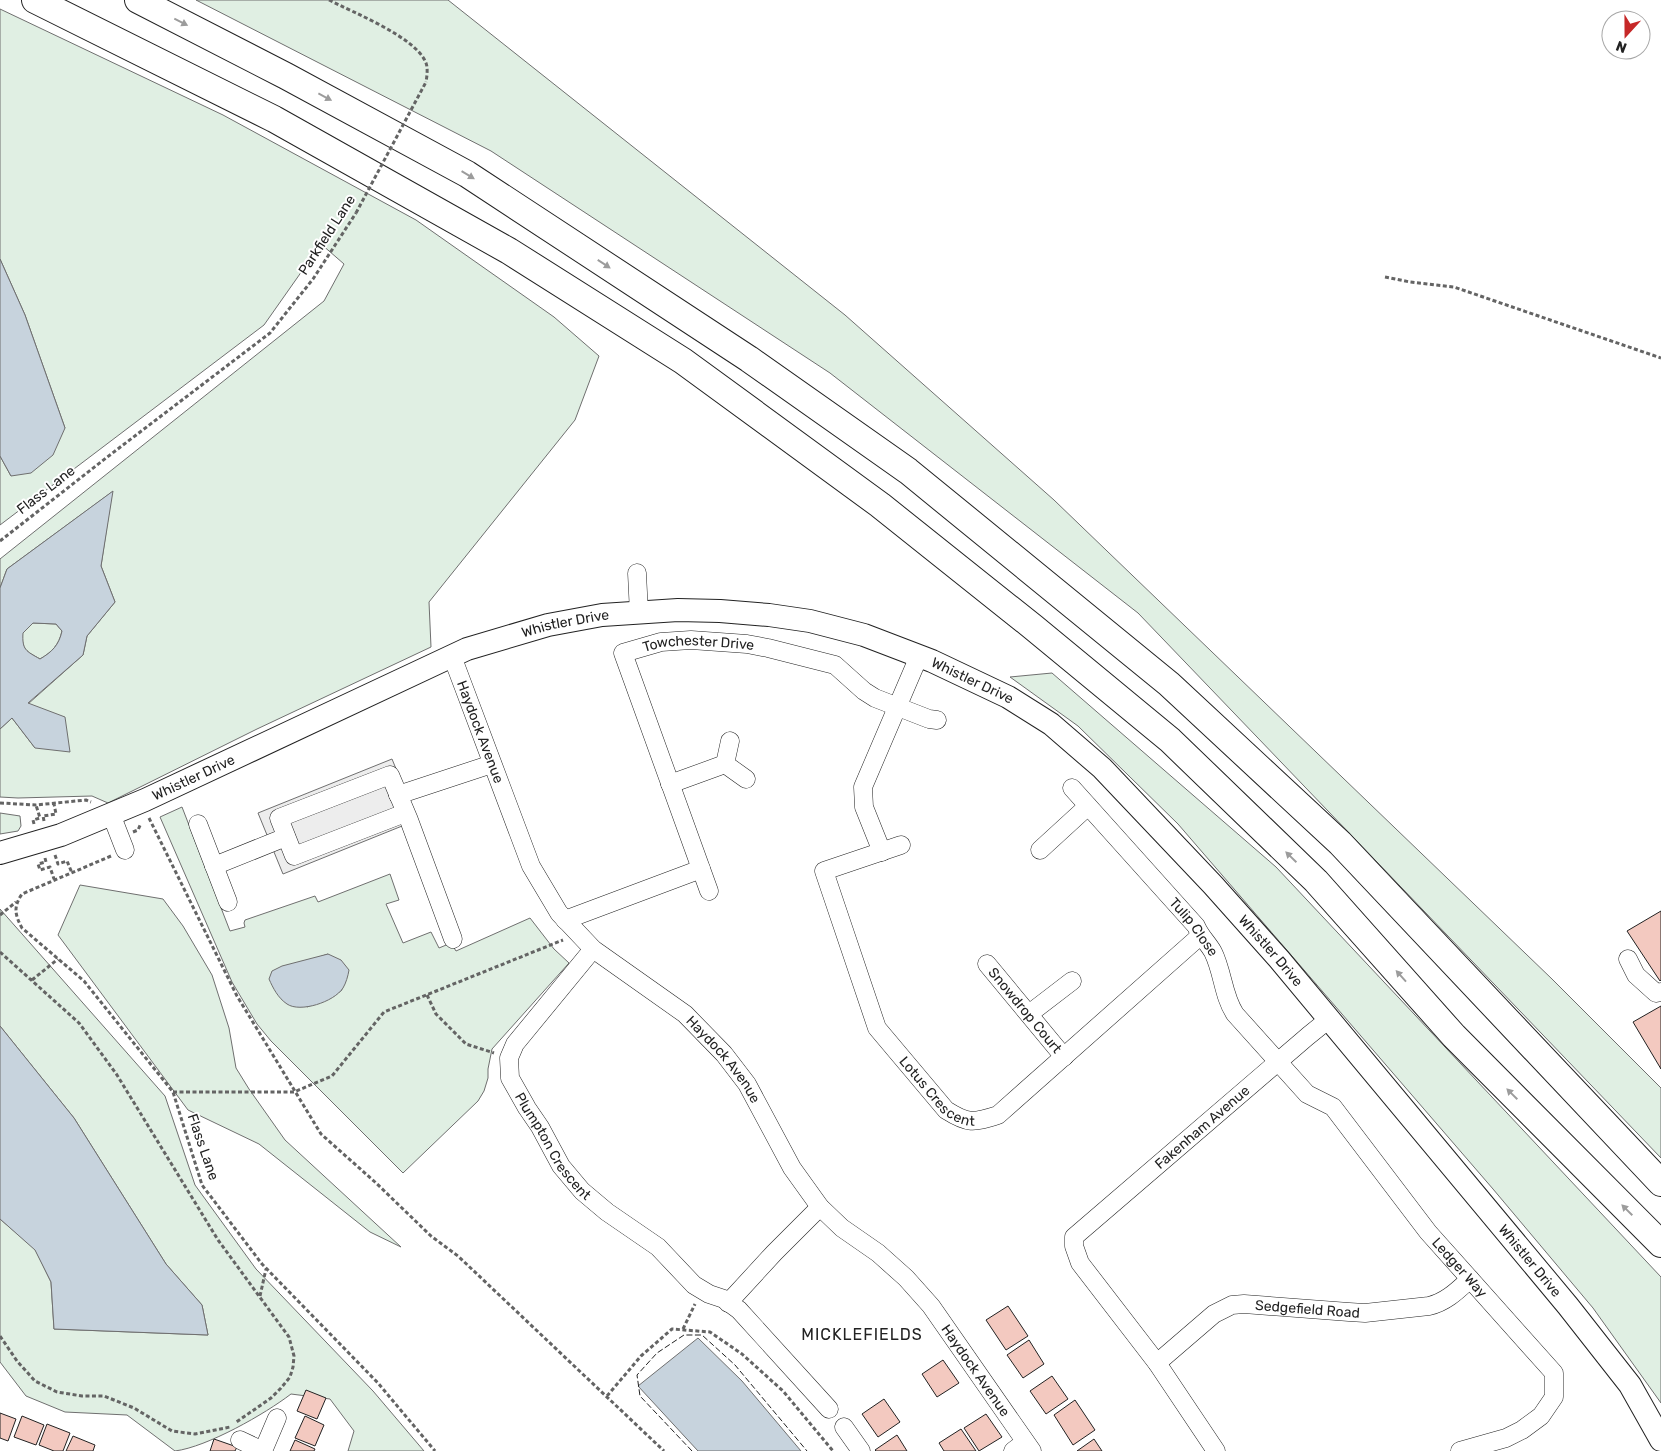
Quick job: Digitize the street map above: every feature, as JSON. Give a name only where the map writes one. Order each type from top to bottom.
[{"type":"highway","points":[[35,0],[274,119],[509,251],[683,362],[880,505],[1033,627],[1170,740],[1316,881],[1454,1036],[1661,1244]]},
{"type":"highway","points":[[138,0],[286,76],[468,174],[749,359],[908,472],[1169,684],[1340,843],[1661,1183]]},
{"type":"main road","name":"Whistler Drive","points":[[0,853],[49,840],[107,816],[452,656],[548,625],[602,615],[678,610],[720,611],[810,621],[864,635],[919,656],[1008,697],[1051,724],[1102,768],[1234,907],[1604,1349],[1630,1385],[1661,1440]]},
{"type":"street","points":[[637,573],[639,612]]},
{"type":"street","name":"Towchester Drive","points":[[709,891],[623,653],[661,642],[691,640],[748,644],[835,665],[864,691],[875,698],[898,707]]},
{"type":"street","name":"Haydock Avenue","points":[[452,656],[531,866],[559,913],[580,933],[593,949],[685,1014],[724,1054],[747,1084],[792,1168],[820,1207],[842,1228],[878,1253],[906,1278],[930,1306],[1023,1448]]},
{"type":"street","points":[[901,845],[882,852],[864,808],[863,787],[919,656]]},
{"type":"street","points":[[898,707],[929,719],[938,720]]},
{"type":"street","points":[[725,764],[730,741]]},
{"type":"street","points":[[398,795],[492,764]]},
{"type":"street","points":[[670,784],[725,764]]},
{"type":"street","points":[[725,764],[746,779]]},
{"type":"street","points":[[405,813],[294,856],[279,818],[390,775],[405,813],[453,939]]},
{"type":"street","name":"Tulip Close","points":[[1072,788],[1196,926],[1200,936],[1212,951],[1230,1006],[1277,1062]]},
{"type":"street","points":[[1040,850],[1088,806]]},
{"type":"street","points":[[107,816],[125,850]]},
{"type":"street","points":[[198,824],[228,902]]},
{"type":"street","points":[[214,866],[286,837]]},
{"type":"street","name":"Lotus Crescent","points":[[882,852],[824,871],[877,1028],[946,1110],[960,1119],[977,1122],[998,1115],[1200,936]]},
{"type":"street","points":[[566,920],[701,869]]},
{"type":"street","points":[[509,1058],[515,1044],[593,949]]},
{"type":"street","points":[[1628,960],[1636,975],[1656,993],[1661,992]]},
{"type":"street","name":"Snowdrop Court","points":[[987,964],[1064,1057]]},
{"type":"street","points":[[1029,1014],[1072,981]]},
{"type":"street","name":"Fakenham Avenue","points":[[1156,1363],[1080,1263],[1074,1246],[1074,1237],[1329,1019]]},
{"type":"street","name":"Plumpton Crescent","points":[[509,1058],[510,1078],[561,1166],[582,1191],[607,1212],[658,1246],[694,1285],[728,1302],[739,1310],[829,1409]]},
{"type":"street","name":"Ledger Way","points":[[1277,1062],[1307,1094],[1333,1107],[1428,1232],[1554,1373],[1554,1397],[1541,1416],[1522,1430],[1506,1438],[1460,1451]]},
{"type":"street","points":[[728,1302],[820,1207]]},
{"type":"street","name":"Sedgefield Road","points":[[1156,1363],[1214,1314],[1232,1305],[1244,1304],[1358,1312],[1429,1306],[1449,1298],[1470,1279]]},
{"type":"street","points":[[1156,1363],[1216,1451]]},
{"type":"street","points":[[235,1434],[263,1451],[277,1418]]},
{"type":"street","points":[[844,1427],[861,1451]]},
{"type":"path","name":"Parkfield Lane","points":[[106,458],[270,333],[313,279],[356,213],[426,82],[427,64],[419,51],[407,40],[329,0]]},
{"type":"path","points":[[1385,277],[1454,287],[1661,358]]},
{"type":"path","name":"Flass Lane","points":[[0,541],[106,458]]},
{"type":"path","points":[[0,803],[36,805],[86,800],[98,806],[107,816]]},
{"type":"path","points":[[46,829],[43,816],[56,814],[54,804]]},
{"type":"path","points":[[36,805],[40,818],[33,820],[36,831]]},
{"type":"path","points":[[148,815],[236,996],[321,1134],[375,1182],[431,1236],[458,1256],[664,1451]]},
{"type":"path","points":[[0,915],[17,902],[22,894],[125,850]]},
{"type":"path","points":[[53,851],[58,864],[67,860],[72,873]]},
{"type":"path","points":[[43,854],[46,862],[38,864],[40,870],[50,867],[54,879]]},
{"type":"path","name":"Flass Lane","points":[[17,902],[16,916],[22,928],[84,981],[173,1092],[202,1185],[266,1269],[378,1384],[435,1451]]},
{"type":"path","points":[[173,1092],[294,1092],[332,1076],[384,1012],[580,933]]},
{"type":"path","points":[[0,952],[79,1023],[117,1075],[218,1240],[289,1337],[294,1356],[290,1377],[235,1434],[195,1434],[172,1431],[134,1408],[104,1396],[82,1396],[57,1392],[35,1381],[17,1361],[0,1336]]},
{"type":"path","points":[[32,980],[58,959]]},
{"type":"path","points":[[428,995],[436,1014],[466,1044],[509,1058]]},
{"type":"path","points":[[260,1297],[266,1269]]},
{"type":"path","points":[[682,1330],[702,1290]]},
{"type":"path","points":[[607,1396],[641,1356],[672,1329],[710,1332],[742,1354],[783,1391],[833,1451]]},
{"type":"green space","points":[[196,0],[448,0],[845,315],[1054,500],[1552,979],[1661,1088],[1661,1158],[1138,613],[830,373],[491,151]]},
{"type":"green space","points":[[0,9],[223,115],[416,220],[554,317],[599,356],[575,420],[429,602],[431,647],[257,729],[108,803],[92,796],[0,797],[0,729],[12,718],[35,748],[28,704],[83,655],[87,636],[115,602],[101,566],[112,492],[7,569],[0,588],[0,559],[324,301],[344,264],[321,244],[264,325],[0,525],[0,456],[11,476],[65,428],[25,315],[0,259]]},
{"type":"green space","points":[[33,623],[56,624],[62,631],[54,648],[40,659],[28,652],[23,643],[22,633]]},
{"type":"green space","points":[[1052,673],[1276,867],[1661,1277],[1661,1403],[1593,1308],[1493,1189],[1178,824],[1078,726],[1010,677]]},
{"type":"green space","points":[[182,807],[230,931],[245,927],[245,920],[315,896],[318,902],[390,874],[399,900],[386,904],[403,943],[431,932],[439,948],[451,943],[456,951],[530,918],[554,949],[569,963],[492,1049],[488,1078],[484,1091],[478,1101],[403,1173],[271,1041],[257,1024],[232,982],[160,817]],"holes":[[[328,954],[342,990],[334,996],[307,1007],[313,959]]]},
{"type":"green space","points":[[0,813],[20,816],[21,826],[18,831],[0,834]]},
{"type":"green space","points":[[80,885],[163,899],[183,926],[212,975],[229,1028],[236,1068],[249,1089],[285,1140],[401,1247],[370,1232],[259,1144],[188,1110],[58,935]]},
{"type":"green space","points":[[0,909],[165,1096],[195,1185],[256,1269],[373,1391],[424,1451],[348,1451],[354,1431],[330,1399],[291,1394],[266,1411],[219,1436],[175,1451],[127,1415],[65,1412],[26,1396],[0,1362],[0,1219],[35,1249],[51,1282],[54,1329],[208,1335],[202,1305],[166,1264],[74,1118],[0,1026]]},
{"type":"shaded area","points":[[0,259],[25,315],[65,428],[53,455],[31,473],[11,476],[0,456]]},
{"type":"shaded area","points":[[113,491],[101,566],[115,602],[87,636],[83,655],[28,703],[65,717],[70,752],[35,748],[12,718],[0,729],[0,588],[7,569]],"holes":[[[33,623],[56,624],[62,631],[61,636],[48,654],[40,659],[24,647],[23,633]]]},
{"type":"shaded area","points":[[392,759],[417,820],[283,874],[258,813]]},
{"type":"shaded area","points":[[328,954],[341,960],[349,970],[345,984],[339,993],[325,1002],[308,1007],[293,1006],[281,999],[269,979],[272,971],[282,966]]},
{"type":"shaded area","points":[[0,1026],[74,1118],[166,1264],[202,1305],[208,1335],[54,1329],[51,1282],[35,1250],[0,1219]]},
{"type":"shaded area","points":[[698,1338],[742,1381],[801,1451],[698,1451],[638,1386]]},
{"type":"building","points":[[1661,911],[1661,980],[1660,981],[1627,931]]},
{"type":"building","points":[[1661,1006],[1661,1069],[1633,1022]]},
{"type":"building","points":[[1008,1306],[1028,1336],[1006,1350],[986,1320]]},
{"type":"building","points":[[1029,1340],[1044,1364],[1023,1378],[1007,1355]]},
{"type":"building","points":[[943,1360],[959,1383],[937,1397],[922,1374]]},
{"type":"building","points":[[1052,1376],[1068,1399],[1046,1414],[1030,1391]]},
{"type":"building","points":[[306,1390],[326,1398],[317,1419],[297,1411]]},
{"type":"building","points":[[884,1399],[900,1422],[878,1437],[862,1414]]},
{"type":"building","points":[[1075,1400],[1095,1430],[1073,1445],[1054,1415]]},
{"type":"building","points":[[0,1413],[16,1419],[8,1441],[0,1438]]},
{"type":"building","points":[[986,1414],[1002,1437],[979,1451],[964,1428]]},
{"type":"building","points":[[22,1416],[44,1425],[36,1445],[14,1437]]},
{"type":"building","points":[[305,1416],[324,1425],[315,1446],[295,1438]]},
{"type":"building","points":[[47,1424],[70,1433],[63,1451],[54,1451],[39,1445]]},
{"type":"building","points":[[961,1429],[976,1451],[944,1451],[939,1443]]},
{"type":"building","points":[[897,1435],[907,1451],[875,1450]]},
{"type":"building","points":[[73,1436],[95,1445],[93,1451],[66,1451]]},
{"type":"building","points":[[214,1439],[237,1447],[235,1451],[210,1451]]},
{"type":"building","points":[[1094,1439],[1102,1451],[1077,1451]]},
{"type":"building","points":[[295,1440],[315,1449],[314,1451],[290,1451]]},
{"type":"fence","points":[[692,1451],[640,1396],[637,1375],[657,1353],[684,1335],[702,1335],[735,1365],[807,1451]]},
{"type":"district","name":"MICKLEFIELDS","points":[[862,1334]]}]
